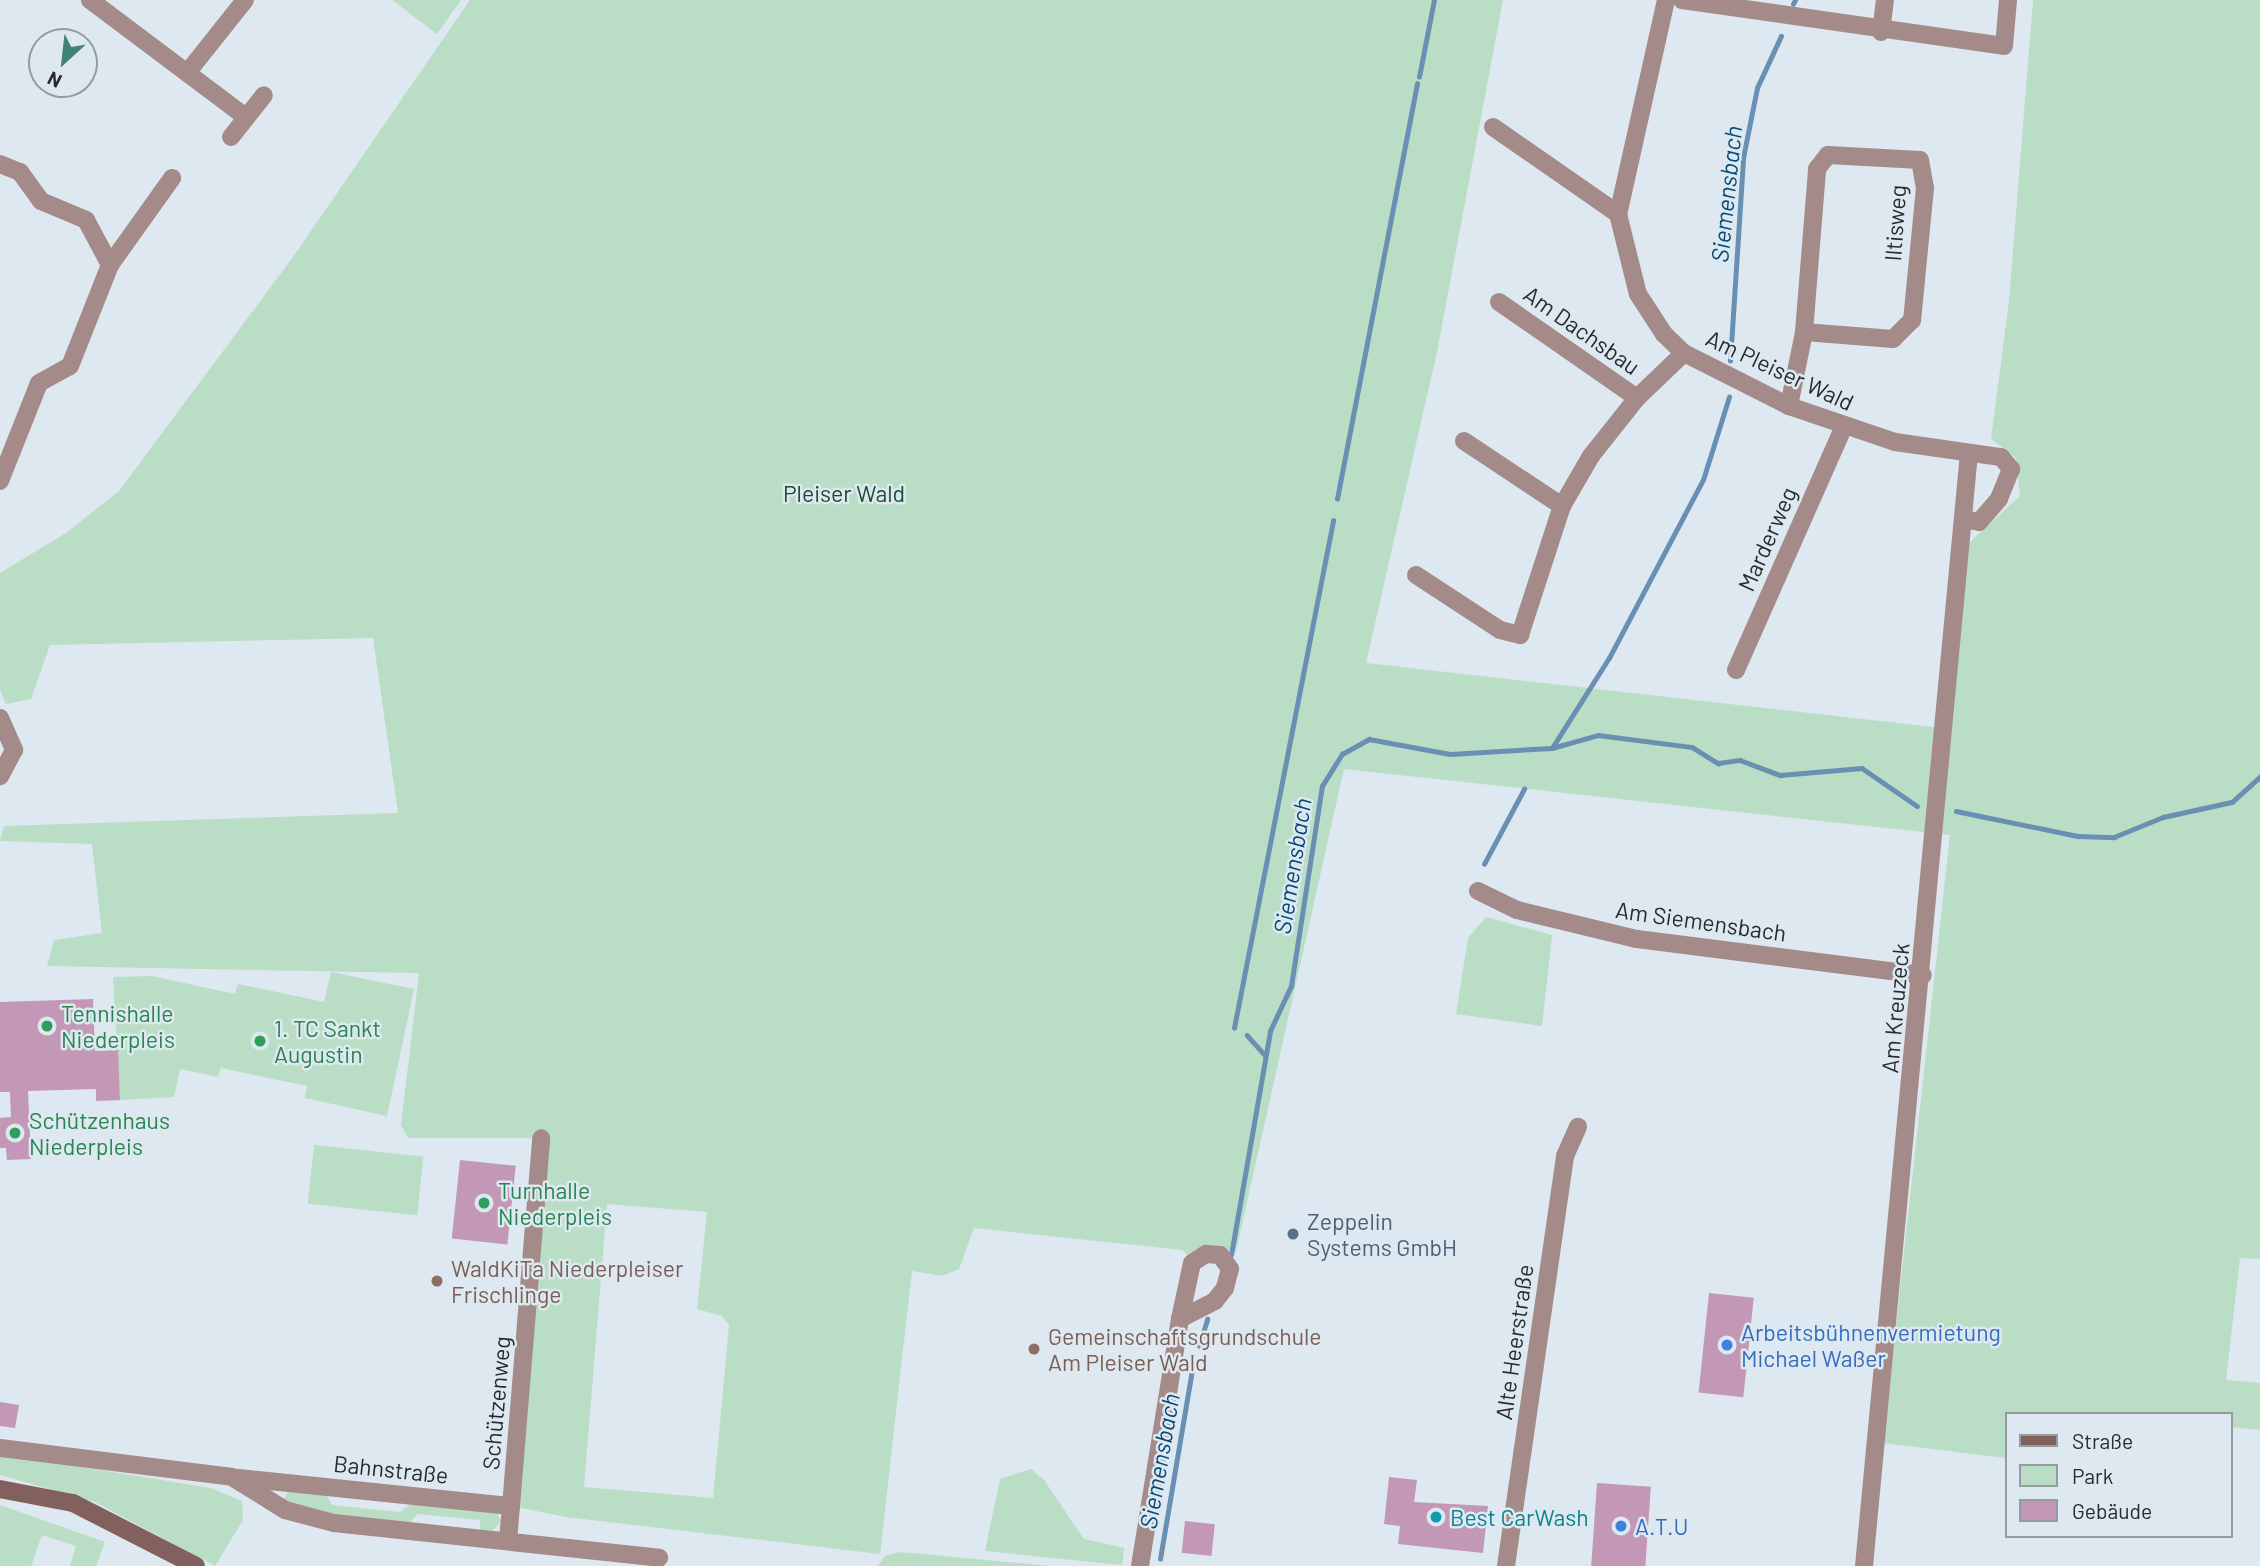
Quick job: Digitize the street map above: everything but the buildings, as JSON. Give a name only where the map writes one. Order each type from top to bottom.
[{"type":"main road","points":[[0,1489],[73,1503],[196,1566]]},
{"type":"street","points":[[90,0],[246,117]]},
{"type":"street","points":[[179,69],[245,0]]},
{"type":"street","name":"Am Pleiser Wald","points":[[1666,0],[1618,214],[1638,294],[1664,334],[1684,353],[1788,406],[1843,428],[1969,454],[2001,457],[2011,469],[2007,486],[1979,522],[1964,519]]},
{"type":"street","points":[[1682,0],[1881,32],[2004,46],[2008,0]]},
{"type":"street","points":[[1881,32],[1885,0]]},
{"type":"street","points":[[231,137],[264,94]]},
{"type":"street","points":[[1493,127],[1618,214]]},
{"type":"street","name":"Iltisweg","points":[[1788,406],[1804,332],[1817,169],[1828,155],[1920,160],[1925,188],[1912,320],[1893,340],[1804,332]]},
{"type":"street","points":[[0,164],[20,172],[41,201],[86,220],[110,265]]},
{"type":"street","points":[[0,481],[39,383],[70,366],[110,265],[172,178]]},
{"type":"street","name":"Am Dachsbau","points":[[1499,302],[1637,398]]},
{"type":"street","name":"Am Dachsbau","points":[[1416,575],[1500,630],[1520,635],[1562,506],[1591,456],[1637,398],[1684,353]]},
{"type":"street","name":"Marderweg","points":[[1736,670],[1843,428]]},
{"type":"street","points":[[1464,441],[1562,506]]},
{"type":"street","name":"Am Kreuzeck","points":[[1864,1566],[1923,975],[1969,454]]},
{"type":"street","points":[[0,718],[14,750],[0,776]]},
{"type":"street","name":"Am Siemensbach","points":[[1478,891],[1517,911],[1637,939],[1923,975]]},
{"type":"street","name":"Alte Heerstraße","points":[[1506,1566],[1565,1156],[1578,1128]]},
{"type":"street","name":"Schützenweg","points":[[511,1506],[541,1138]]},
{"type":"street","points":[[1140,1566],[1180,1320]]},
{"type":"street","name":"Bahnstraße","points":[[0,1448],[232,1477],[511,1506]]},
{"type":"street","name":"Bahnstraße","points":[[232,1477],[309,1518],[659,1558]]},
{"type":"street","points":[[508,1540],[511,1506]]},
{"type":"green space","points":[[392,0],[461,0],[437,34]]},
{"type":"green space","name":"Pleiser Wald","points":[[470,0],[1503,0],[1437,352],[1366,663],[1951,729],[1969,543],[2020,496],[2016,458],[1991,439],[2009,301],[2033,0],[2260,0],[2260,1259],[2240,1258],[2226,1380],[2260,1383],[2260,1430],[2232,1427],[2232,1412],[2004,1412],[2004,1458],[1883,1443],[1950,835],[1344,769],[1236,1251],[1193,1260],[1182,1250],[974,1228],[959,1269],[942,1276],[912,1271],[880,1554],[566,1517],[511,1506],[540,1138],[408,1138],[401,1125],[419,973],[47,966],[54,940],[102,933],[92,844],[0,841],[4,826],[398,813],[373,638],[50,645],[31,699],[6,704],[0,690],[0,573],[66,533],[119,491],[293,257]],"holes":[[[607,1204],[707,1212],[697,1309],[722,1316],[729,1325],[713,1498],[584,1487]]]},
{"type":"green space","points":[[1486,917],[1552,935],[1542,1026],[1456,1014],[1468,938]]},
{"type":"green space","name":"1. TC Sankt Augustin","points":[[331,972],[414,989],[387,1116],[305,1098],[307,1086],[221,1068],[218,1077],[180,1069],[174,1097],[120,1100],[113,977],[152,976],[235,994],[238,984],[324,1002]]},
{"type":"green space","points":[[314,1145],[423,1156],[417,1215],[308,1204]]},
{"type":"green space","points":[[0,1454],[211,1488],[242,1501],[243,1520],[215,1566],[95,1502],[0,1475]]},
{"type":"green space","points":[[1031,1469],[1044,1480],[1084,1539],[1124,1548],[1122,1565],[985,1551],[1000,1479]]},
{"type":"green space","points":[[289,1490],[324,1491],[332,1505],[400,1512],[415,1501],[497,1512],[501,1522],[489,1534],[480,1533],[480,1520],[417,1514],[408,1525],[343,1519],[293,1507],[284,1499]]},
{"type":"green space","points":[[0,1505],[105,1542],[96,1566],[70,1566],[76,1546],[42,1535],[31,1566],[0,1566]]},
{"type":"green space","points":[[900,1552],[1049,1566],[878,1566],[885,1556]]},
{"type":"waterway","points":[[1419,77],[1434,0]]},
{"type":"waterway","name":"Siemensbach","points":[[1793,4],[1795,0]]},
{"type":"waterway","name":"Siemensbach","points":[[1730,361],[1743,158],[1757,88],[1781,36]]},
{"type":"waterway","points":[[1337,499],[1417,84]]},
{"type":"waterway","name":"Siemensbach","points":[[1231,1255],[1270,1031],[1291,986],[1322,786],[1342,754],[1369,739],[1450,754],[1552,748],[1609,658],[1703,480],[1729,397]]},
{"type":"waterway","points":[[1234,1028],[1333,521]]},
{"type":"waterway","points":[[1552,748],[1598,735],[1692,747],[1718,763],[1740,760],[1780,775],[1862,768],[1917,806]]},
{"type":"waterway","points":[[1956,811],[2078,836],[2114,837],[2163,817],[2232,802],[2260,777]]},
{"type":"waterway","points":[[1484,864],[1524,789]]},
{"type":"waterway","points":[[1247,1035],[1265,1055]]},
{"type":"waterway","name":"Siemensbach","points":[[1199,1346],[1207,1319]]},
{"type":"waterway","name":"Siemensbach","points":[[1160,1559],[1192,1370]]},
{"type":"place","name":"Tennishalle Niederpleis","points":[[47,1026]]},
{"type":"place","name":"1. TC Sankt Augustin","points":[[260,1041]]},
{"type":"place","name":"Schützenhaus Niederpleis","points":[[15,1133]]},
{"type":"place","name":"Turnhalle Niederpleis","points":[[484,1203]]},
{"type":"place","name":"Zeppelin Systems GmbH","points":[[1293,1234]]},
{"type":"place","name":"WaldKiTa Niederpleiser Frischlinge","points":[[437,1281]]},
{"type":"place","name":"Arbeitsbühnenvermietung Michael Waßer","points":[[1727,1345]]},
{"type":"place","name":"Gemeinschaftsgrundschule Am Pleiser Wald","points":[[1034,1349]]},
{"type":"place","name":"Best CarWash","points":[[1436,1517]]},
{"type":"place","name":"A.T.U","points":[[1621,1526]]}]
